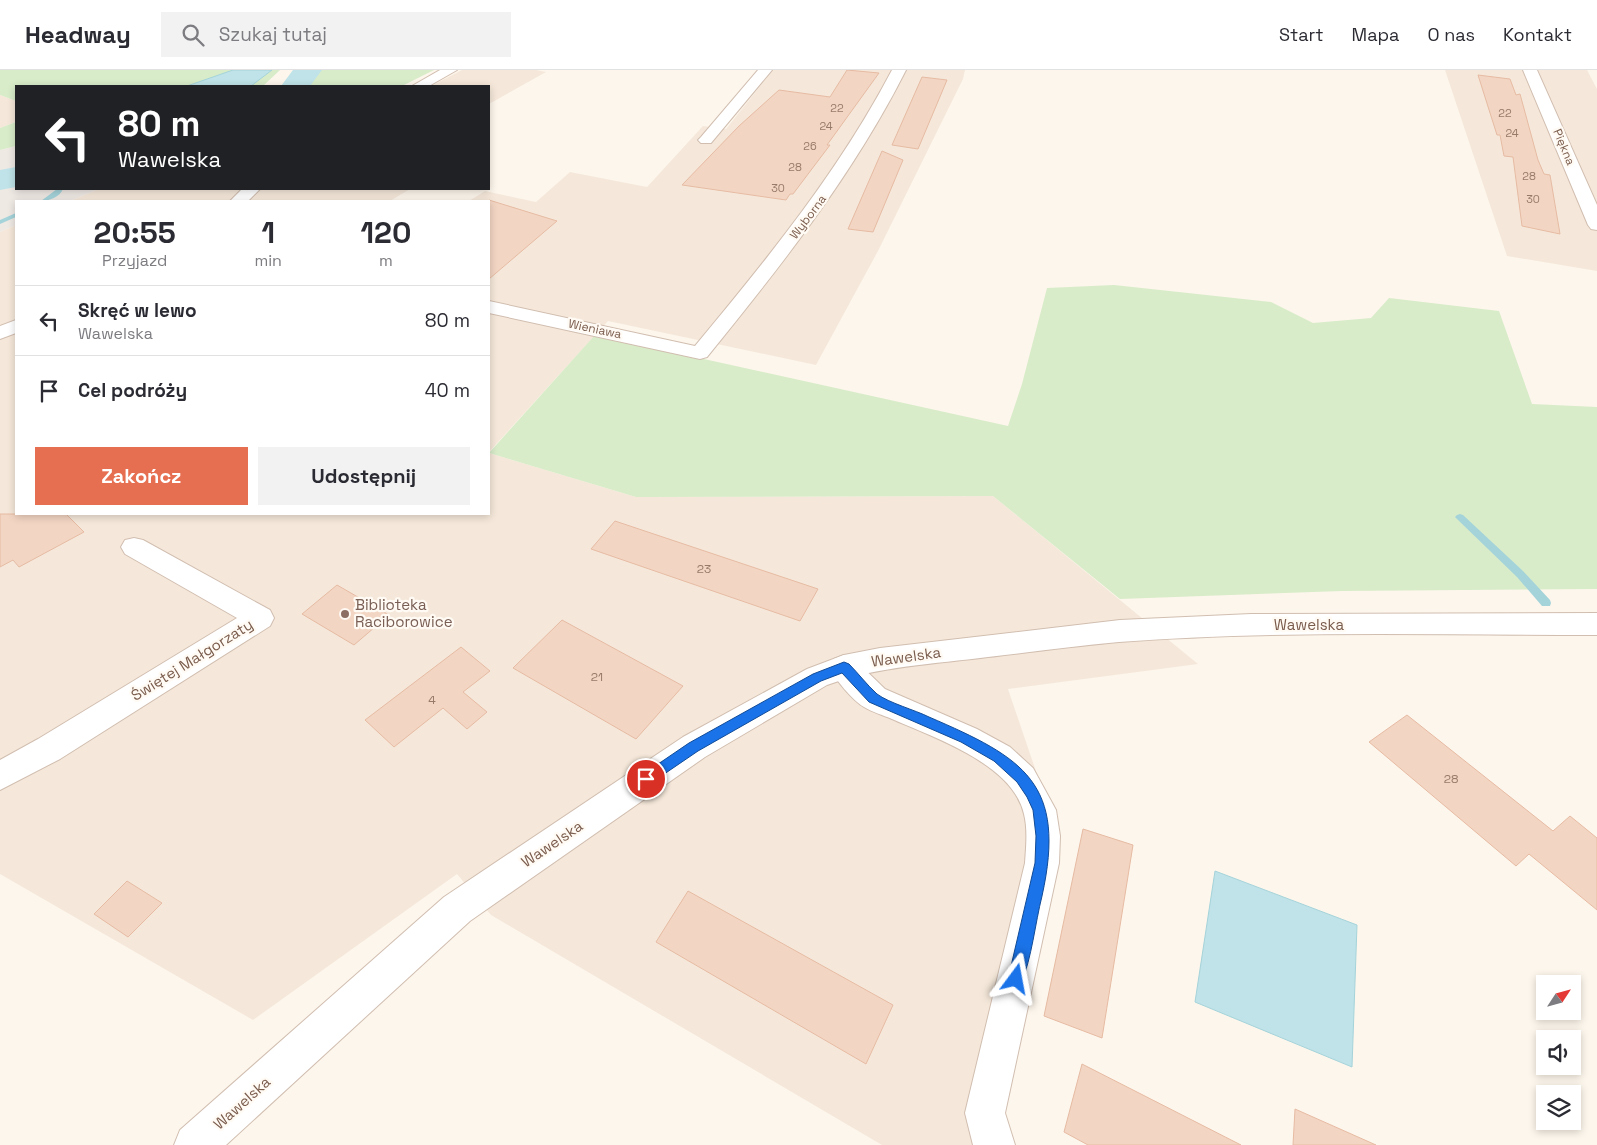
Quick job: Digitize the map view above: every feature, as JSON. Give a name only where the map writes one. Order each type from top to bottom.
[{"type":"street","points":[[421,85],[450,70]]},
{"type":"street","points":[[706,140],[765,70]]},
{"type":"street","name":"Wyborna","points":[[700,353],[764,274],[835,180],[879,109],[899,70]]},
{"type":"street","name":"Piękna","points":[[1530,70],[1597,225]]},
{"type":"street","points":[[239,200],[251,190]]},
{"type":"street","name":"Wieniawa","points":[[490,307],[700,353]]},
{"type":"street","points":[[0,333],[15,326]]},
{"type":"street","name":"Świętej Małgorzaty","points":[[0,776],[49,749],[260,618],[134,547]]},
{"type":"street","name":"Wawelska","points":[[195,1145],[457,909],[694,747],[817,677],[844,667],[880,660],[1047,638],[1137,630],[1251,625],[1597,624]]},
{"type":"street","points":[[844,667],[874,698],[966,738],[999,757],[1022,778],[1040,810],[1043,836],[1042,863],[985,1113],[994,1145]]},
{"type":"shaded area","points":[[462,70],[536,70],[546,72],[490,103],[490,85],[433,85]]},
{"type":"shaded area","points":[[773,70],[965,70],[963,79],[878,251],[816,365],[608,321],[490,451],[490,200],[471,200],[485,191],[536,202],[570,172],[647,187],[703,126],[726,129]]},
{"type":"shaded area","points":[[1445,70],[1587,70],[1597,89],[1597,271],[1507,256]]},
{"type":"shaded area","points":[[0,95],[15,101],[15,122],[0,128]]},
{"type":"shaded area","points":[[15,146],[15,190],[97,190],[72,200],[15,200],[15,225],[0,232],[0,150]]},
{"type":"shaded area","points":[[97,190],[408,190],[392,200],[72,200]]},
{"type":"shaded area","points":[[15,225],[15,515],[490,515],[490,453],[636,497],[993,496],[1198,664],[1008,689],[1056,830],[986,1145],[882,1145],[491,915],[457,874],[253,1020],[0,874],[0,232]]},
{"type":"green space","points":[[0,70],[280,70],[264,85],[15,85],[15,101],[0,95]]},
{"type":"green space","points":[[318,70],[434,70],[404,85],[310,85]]},
{"type":"green space","points":[[15,122],[15,146],[0,150],[0,128]]},
{"type":"green space","points":[[1114,285],[1271,302],[1313,323],[1371,318],[1389,298],[1499,311],[1532,404],[1597,407],[1597,589],[1342,591],[1120,599],[993,496],[636,497],[490,453],[595,335],[1008,426],[1022,384],[1047,288]]},
{"type":"water","points":[[233,70],[272,70],[252,85],[190,85]]},
{"type":"water","points":[[1215,871],[1357,925],[1352,1067],[1195,1002]]},
{"type":"building","points":[[847,70],[879,73],[827,145],[830,145],[793,194],[790,194],[786,200],[682,185],[739,126],[779,90],[830,97]]},
{"type":"building","points":[[1478,75],[1510,79],[1516,95],[1520,94],[1538,160],[1544,174],[1550,175],[1560,234],[1522,226],[1513,157],[1504,156],[1500,135],[1497,135]]},
{"type":"building","points":[[922,77],[947,80],[918,149],[892,145]]},
{"type":"building","points":[[882,151],[903,160],[873,232],[848,229]]},
{"type":"building","points":[[490,200],[557,221],[490,278]]},
{"type":"building","points":[[0,514],[67,515],[84,532],[19,567],[13,560],[0,567]]},
{"type":"building","points":[[615,521],[818,589],[800,621],[591,549]]},
{"type":"building","name":"Biblioteka Raciborowice","points":[[337,585],[389,615],[354,645],[302,614]]},
{"type":"building","points":[[562,620],[683,686],[636,739],[513,668]]},
{"type":"building","points":[[461,647],[490,671],[463,692],[487,712],[467,729],[443,708],[394,747],[365,720]]},
{"type":"building","points":[[1407,715],[1553,831],[1570,816],[1597,838],[1597,910],[1529,854],[1516,866],[1369,742]]},
{"type":"building","points":[[1083,829],[1133,845],[1102,1038],[1044,1016]]},
{"type":"building","points":[[127,881],[162,903],[128,937],[94,914]]},
{"type":"building","points":[[688,891],[893,1005],[866,1064],[656,942]]},
{"type":"building","points":[[1082,1064],[1241,1145],[1088,1145],[1064,1132]]},
{"type":"building","points":[[1295,1109],[1376,1145],[1293,1145]]},
{"type":"waterway","points":[[296,85],[308,70]]},
{"type":"waterway","points":[[0,180],[15,177]]},
{"type":"waterway","points":[[46,200],[60,190]]},
{"type":"waterway","points":[[0,222],[15,215]]},
{"type":"waterway","points":[[1460,517],[1520,574],[1546,603]]},
{"type":"place","name":"Biblioteka Raciborowice","points":[[345,614]]},
{"type":"route","points":[[646,779],[694,747],[817,677],[844,667],[874,698],[966,738],[999,757],[1022,778],[1032,793],[1040,810],[1043,836],[1042,863],[1016,979]]}]
